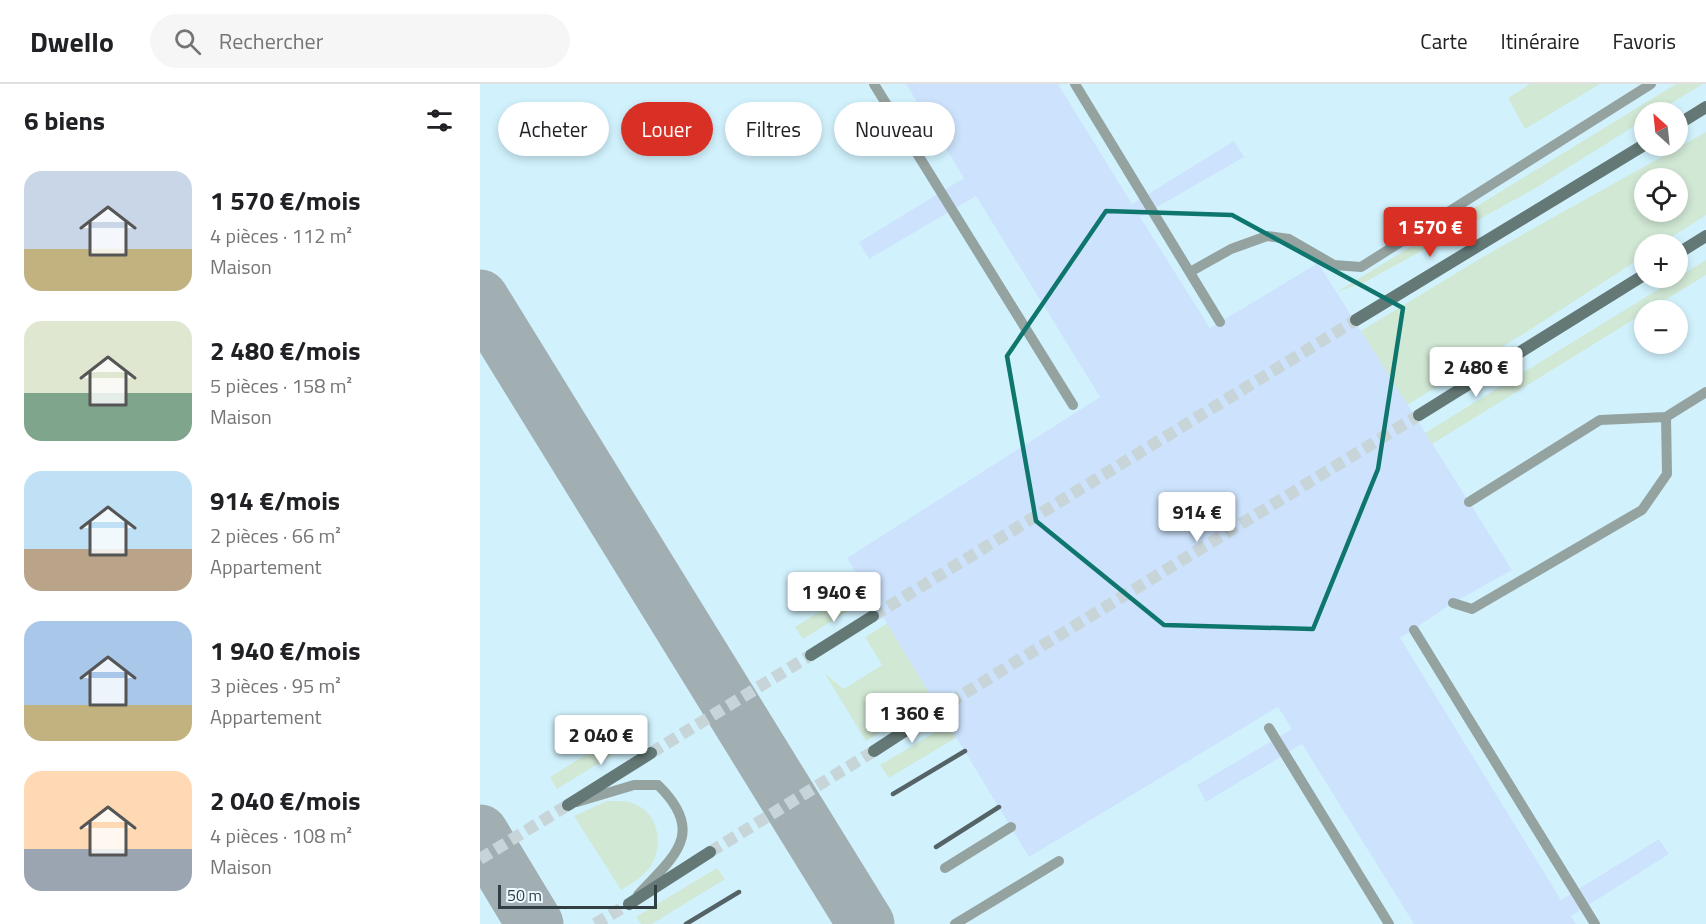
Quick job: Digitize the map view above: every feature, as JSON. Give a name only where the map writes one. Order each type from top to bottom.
[{"type":"main road","points":[[1688,118],[1706,107]]},
{"type":"main road","points":[[1688,126],[1706,118]]},
{"type":"main road","points":[[1356,320],[1634,151]]},
{"type":"main road","points":[[1688,247],[1706,236]]},
{"type":"main road","points":[[1419,415],[1634,281]]},
{"type":"main road","points":[[811,655],[873,615]]},
{"type":"main road","points":[[874,751],[934,712]]},
{"type":"main road","points":[[568,805],[651,753]]},
{"type":"main road","points":[[629,904],[710,852]]},
{"type":"lane","points":[[874,84],[1073,405]]},
{"type":"lane","points":[[1075,84],[1220,322]]},
{"type":"lane","points":[[1190,272],[1231,249],[1268,236],[1289,239],[1334,264],[1361,267],[1651,84]]},
{"type":"lane","points":[[1469,502],[1600,420],[1666,417],[1706,392]]},
{"type":"lane","points":[[1454,603],[1472,609],[1642,510],[1667,474],[1666,417]]},
{"type":"lane","points":[[1414,630],[1595,924]]},
{"type":"lane","points":[[1269,728],[1389,924]]},
{"type":"lane","points":[[568,805],[634,785],[658,785],[675,802],[683,830],[679,852],[629,904]]},
{"type":"lane","points":[[945,867],[1011,828]]},
{"type":"lane","points":[[955,924],[1059,861]]},
{"type":"highlighted area","points":[[1106,211],[1232,215],[1403,308],[1378,469],[1313,629],[1164,625],[1036,521],[1007,356]]},
{"type":"shaded area","points":[[480,84],[1706,84],[1706,924],[480,924]]},
{"type":"green space","points":[[1530,84],[1600,84],[1525,129],[1508,98]]},
{"type":"green space","points":[[1676,84],[1703,84],[1673,102],[1647,102]]},
{"type":"green space","points":[[1634,110],[1634,126],[1534,189],[1365,282],[1337,292]]},
{"type":"green space","points":[[1706,132],[1706,215],[1677,234],[1634,234],[1634,262],[1407,405],[1361,331],[1486,255],[1634,172],[1634,222],[1688,222],[1688,168],[1642,168],[1663,156],[1688,156],[1688,142]]},
{"type":"green space","points":[[1706,260],[1706,275],[1688,286],[1688,271]]},
{"type":"green space","points":[[1661,288],[1685,288],[1665,300],[1641,300]]},
{"type":"green space","points":[[1634,304],[1634,319],[1432,444],[1425,433]]},
{"type":"green space","points":[[864,584],[871,597],[803,639],[795,627]]},
{"type":"green space","points":[[888,623],[935,699],[866,741],[825,674],[844,689],[882,665],[865,637]]},
{"type":"green space","points":[[949,724],[957,737],[889,778],[880,765]]},
{"type":"green space","points":[[631,727],[638,739],[557,789],[550,777]]},
{"type":"green space","points":[[607,801],[628,802],[639,806],[652,819],[658,837],[656,855],[652,864],[647,871],[621,890],[574,816]]},
{"type":"green space","points":[[717,868],[725,879],[652,924],[641,924],[636,917]]},
{"type":"building","points":[[906,84],[1058,84],[1132,204],[1234,141],[1244,157],[1140,217],[1210,328],[1318,263],[1512,570],[1453,603],[1400,638],[1561,900],[1659,839],[1669,854],[1571,916],[1576,924],[1414,924],[1302,744],[1206,802],[1197,785],[1292,729],[1278,707],[1029,857],[847,558],[1100,397],[976,196],[869,259],[859,242],[964,178],[950,156],[955,156],[955,102],[917,102]]},
{"type":"taxiway","points":[[480,298],[866,924]]},
{"type":"taxiway","points":[[480,833],[535,924]]},
{"type":"tunnel","points":[[873,616],[1356,320]]},
{"type":"tunnel","points":[[934,712],[1419,415]]},
{"type":"tunnel","points":[[651,753],[811,655]]},
{"type":"tunnel","points":[[710,852],[874,751]]},
{"type":"tunnel","points":[[480,859],[568,805]]},
{"type":"tunnel","points":[[595,924],[629,904]]},
{"type":"railway","points":[[893,794],[965,751]]},
{"type":"railway","points":[[936,847],[999,807]]},
{"type":"railway","points":[[686,924],[739,892]]}]
